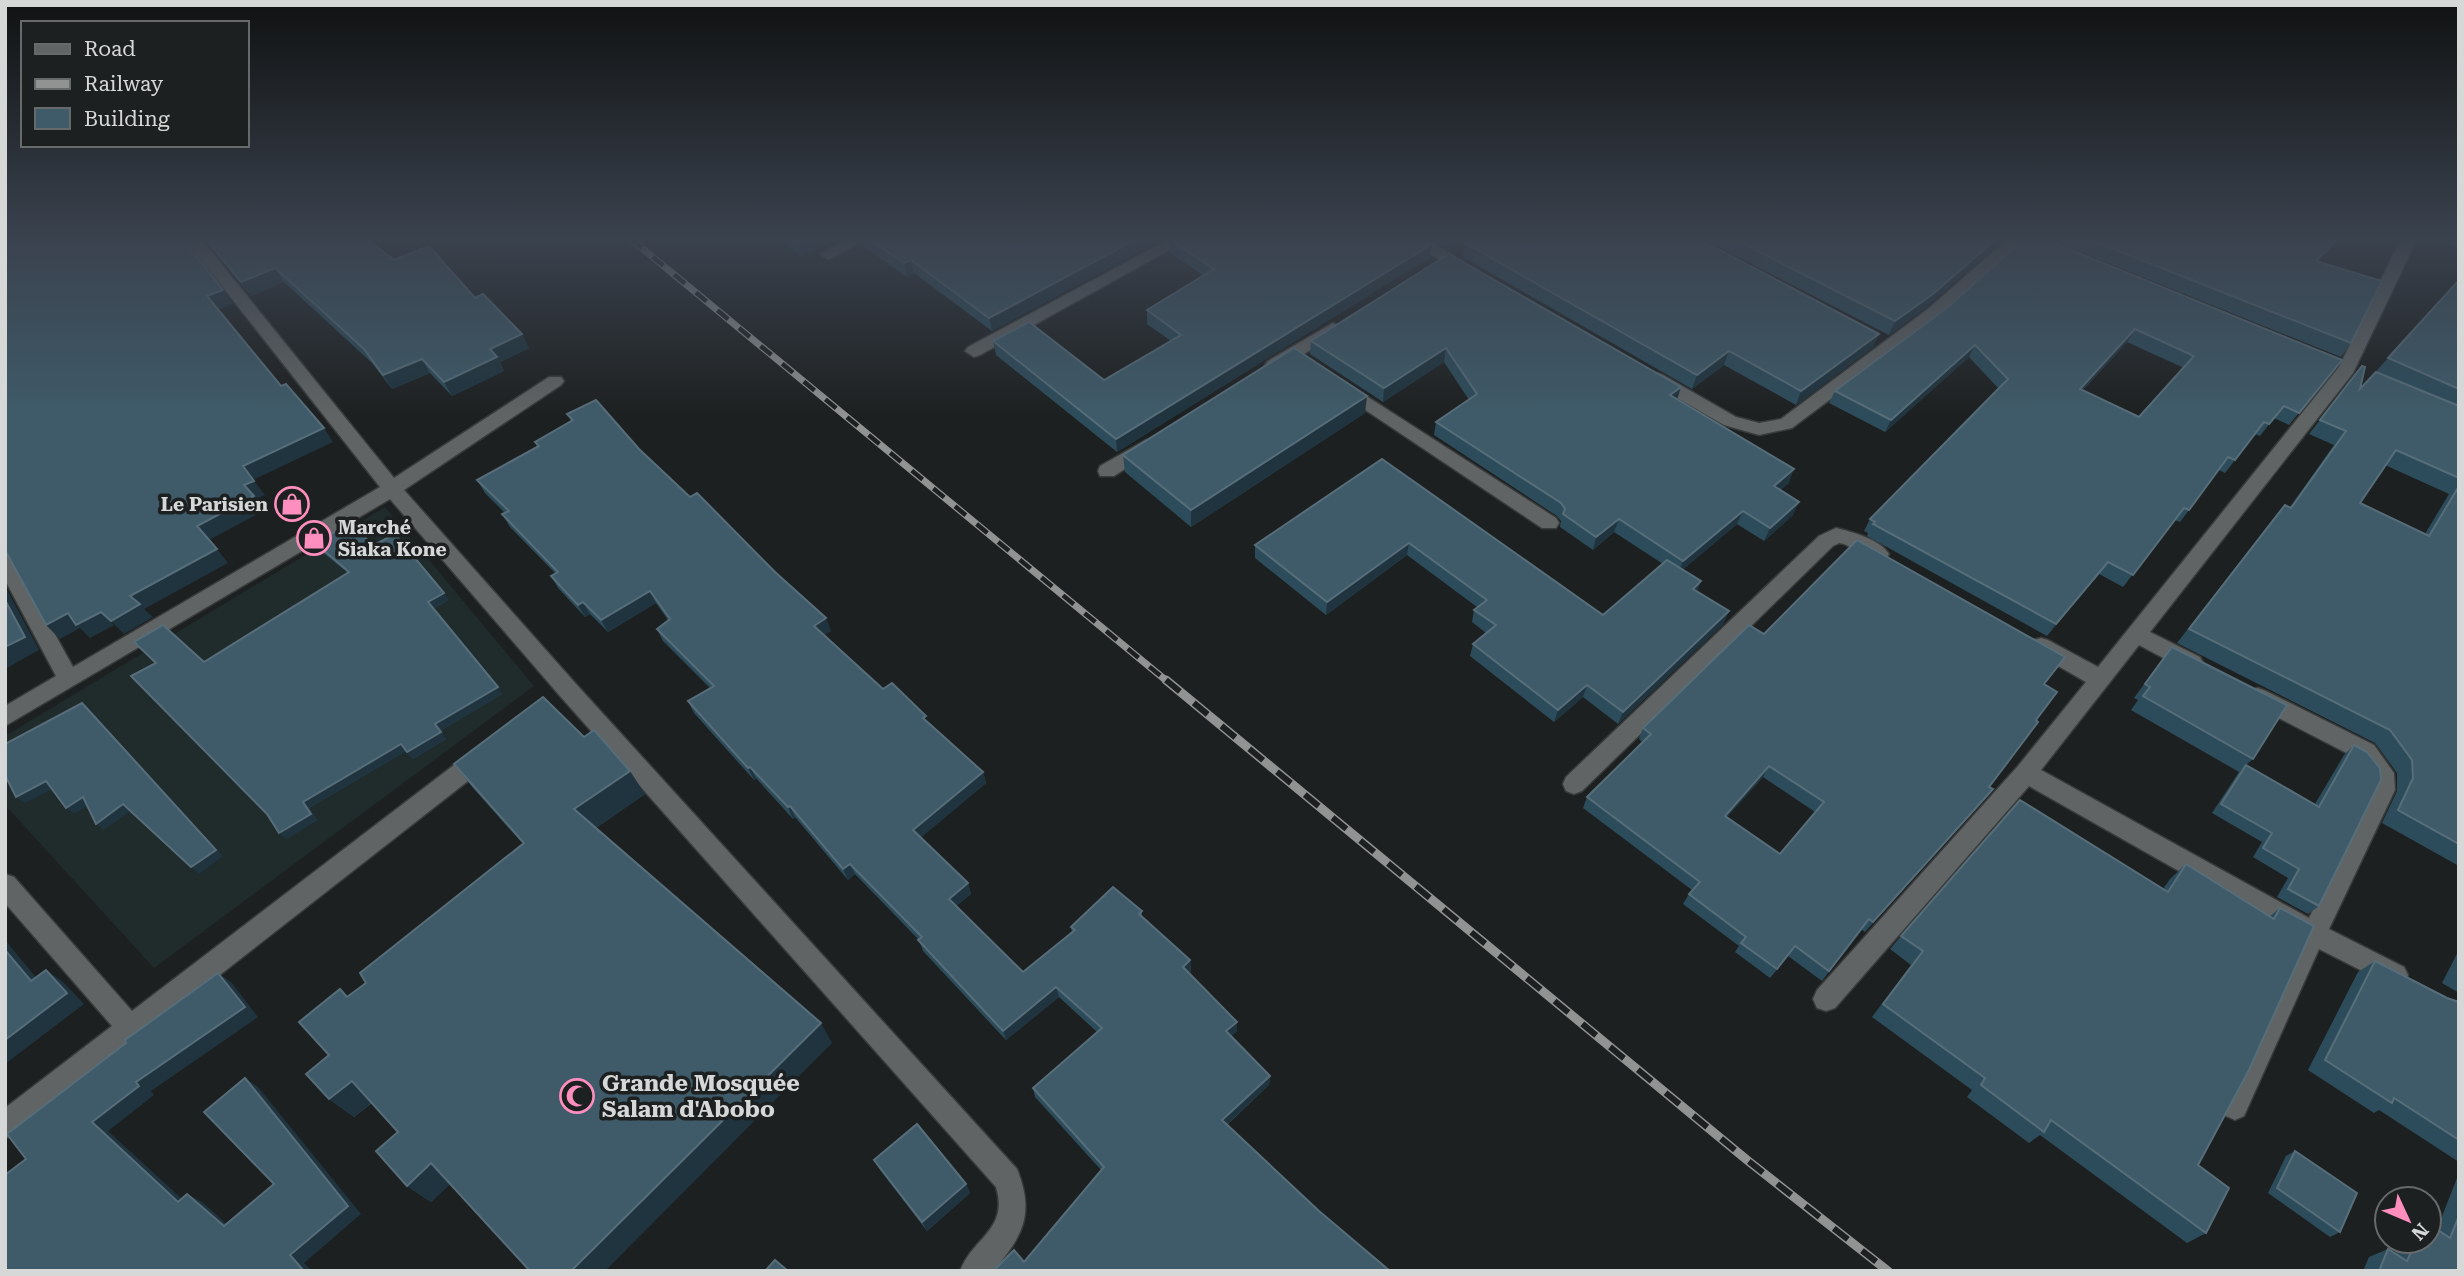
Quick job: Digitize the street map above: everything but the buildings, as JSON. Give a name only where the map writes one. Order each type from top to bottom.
[{"type":"street","points":[[241,299],[392,489],[568,690],[1007,1180],[1015,1199],[1012,1224],[974,1271]]},
{"type":"street","points":[[974,351],[1071,299]]},
{"type":"street","points":[[1647,373],[1730,421],[1759,429],[1786,424],[1882,342],[1934,313],[1950,299]]},
{"type":"street","points":[[1826,999],[2025,772],[2347,369],[2381,299]]},
{"type":"street","points":[[1258,376],[1298,357],[1352,316]]},
{"type":"street","points":[[1327,377],[1549,523]]},
{"type":"street","points":[[5,717],[392,489],[555,381]]},
{"type":"street","points":[[1107,471],[1165,434]]},
{"type":"street","points":[[1574,784],[1826,541],[1836,535],[1849,538],[1897,565]]},
{"type":"street","points":[[5,561],[68,678]]},
{"type":"street","points":[[2136,634],[2208,671]]},
{"type":"street","points":[[2028,639],[2100,679]]},
{"type":"street","points":[[546,707],[568,690]]},
{"type":"street","points":[[2235,1107],[2384,790],[2383,773],[2366,752],[2245,690]]},
{"type":"street","points":[[5,1125],[502,740]]},
{"type":"street","points":[[2025,772],[2314,934],[2410,983]]},
{"type":"street","points":[[5,885],[130,1028]]},
{"type":"shaded area","points":[[385,507],[534,686],[154,968],[5,805],[5,736]]},
{"type":"railway","points":[[703,299],[1168,682]]},
{"type":"railway","points":[[1166,680],[1747,1160],[1888,1271]]},
{"type":"place","name":"Le Parisien","points":[[292,504]]},
{"type":"place","name":"Marché Siaka Kone","points":[[314,538]]},
{"type":"place","name":"Grande Mosquée Salam d'Abobo","points":[[577,1096]]}]
